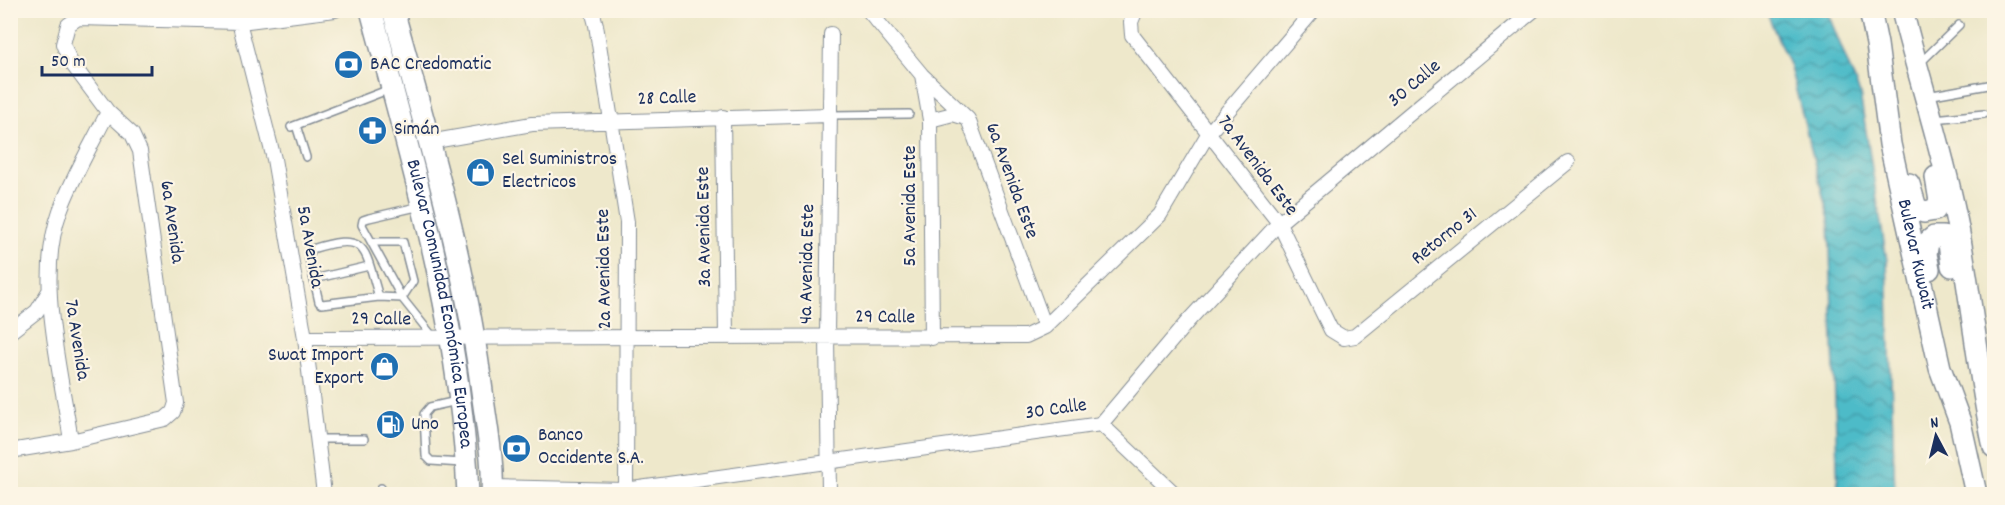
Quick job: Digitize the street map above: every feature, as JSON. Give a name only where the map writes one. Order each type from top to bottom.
[{"type":"main road","name":"Bulevar Comunidad Económica Europea","points":[[372,10],[443,287],[444,340],[460,400],[468,495]]},
{"type":"main road","name":"Bulevar Comunidad Económica Europea","points":[[393,10],[463,276],[475,339],[492,491]]},
{"type":"main road","name":"Bulevar Kuwait","points":[[1870,10],[1877,44],[1890,144],[1940,368],[1960,422],[1976,495]]},
{"type":"main road","points":[[1877,44],[1887,71],[1912,200],[1916,208],[1924,212],[1935,210],[1940,201],[1916,69],[1902,10]]},
{"type":"main road","points":[[1916,69],[1941,147],[1955,214],[1993,439]]},
{"type":"main road","points":[[1960,422],[1926,254],[1928,242],[1934,237],[1943,237],[1948,243],[1953,273],[1993,439]]},
{"type":"street","points":[[238,16],[335,10]]},
{"type":"street","name":"2a Avenida Este","points":[[592,10],[627,222],[626,492]]},
{"type":"street","name":"6a Avenida Este","points":[[867,10],[922,75],[968,119],[1045,327]]},
{"type":"street","name":"29 Calle","points":[[305,338],[444,340],[726,336],[932,338],[1026,336],[1045,327],[1160,215],[1208,134],[1314,10]]},
{"type":"street","name":"30 Calle","points":[[492,491],[626,492],[1101,424],[1188,321],[1279,223],[1534,10]]},
{"type":"street","name":"6a Avenida","points":[[71,441],[165,419],[173,412],[176,403],[140,151],[132,134],[108,112],[70,61],[63,44],[64,35],[68,25],[78,18],[238,16]]},
{"type":"street","name":"5a Avenida","points":[[238,16],[274,159],[305,338],[324,495]]},
{"type":"street","name":"7a Avenida Este","points":[[1133,16],[1132,35],[1279,223],[1331,330],[1344,338]]},
{"type":"street","name":"4a Avenida Este","points":[[829,495],[826,336],[831,34]]},
{"type":"street","name":"5a Avenida Este","points":[[922,75],[930,120],[932,338]]},
{"type":"street","name":"7a Avenida","points":[[71,441],[49,291],[54,240],[60,212],[108,112]]},
{"type":"street","points":[[930,120],[953,114],[968,119]]},
{"type":"street","name":"28 Calle","points":[[429,142],[532,124],[830,115]]},
{"type":"street","name":"3a Avenida Este","points":[[723,117],[726,336]]},
{"type":"street","name":"Retorno 31","points":[[1344,338],[1355,336],[1569,162]]},
{"type":"street","points":[[10,332],[37,311],[49,291]]},
{"type":"street","points":[[1101,424],[1175,495]]},
{"type":"street","points":[[10,451],[71,441]]},
{"type":"lane","points":[[1916,69],[1959,25]]},
{"type":"lane","points":[[1924,96],[1995,84]]},
{"type":"lane","points":[[306,157],[294,126],[392,88]]},
{"type":"lane","name":"28 Calle","points":[[830,115],[909,114]]},
{"type":"lane","points":[[1932,119],[1984,114]]},
{"type":"lane","points":[[424,206],[363,220],[362,225],[402,298],[444,340]]},
{"type":"lane","points":[[379,297],[366,255],[355,242],[347,240],[312,249],[309,258],[319,302],[322,304],[379,297],[402,298]]},
{"type":"lane","points":[[372,242],[403,242],[412,281],[402,298]]},
{"type":"lane","points":[[314,279],[369,266]]},
{"type":"lane","points":[[460,400],[430,407],[424,414],[426,456],[431,460],[466,463]]},
{"type":"lane","points":[[317,439],[364,439]]},
{"type":"water","points":[[1766,11],[1827,11],[1860,94],[1887,261],[1895,494],[1838,494],[1829,219],[1790,67]]},
{"type":"place","name":"BAC Credomatic","points":[[349,65]]},
{"type":"place","name":"Simán","points":[[373,130]]},
{"type":"place","name":"Sel Suministros Electricos","points":[[481,172]]},
{"type":"place","name":"Swat Import Export","points":[[385,367]]},
{"type":"place","name":"Uno","points":[[390,425]]},
{"type":"place","name":"Banco Occidente S.A.","points":[[517,448]]}]
